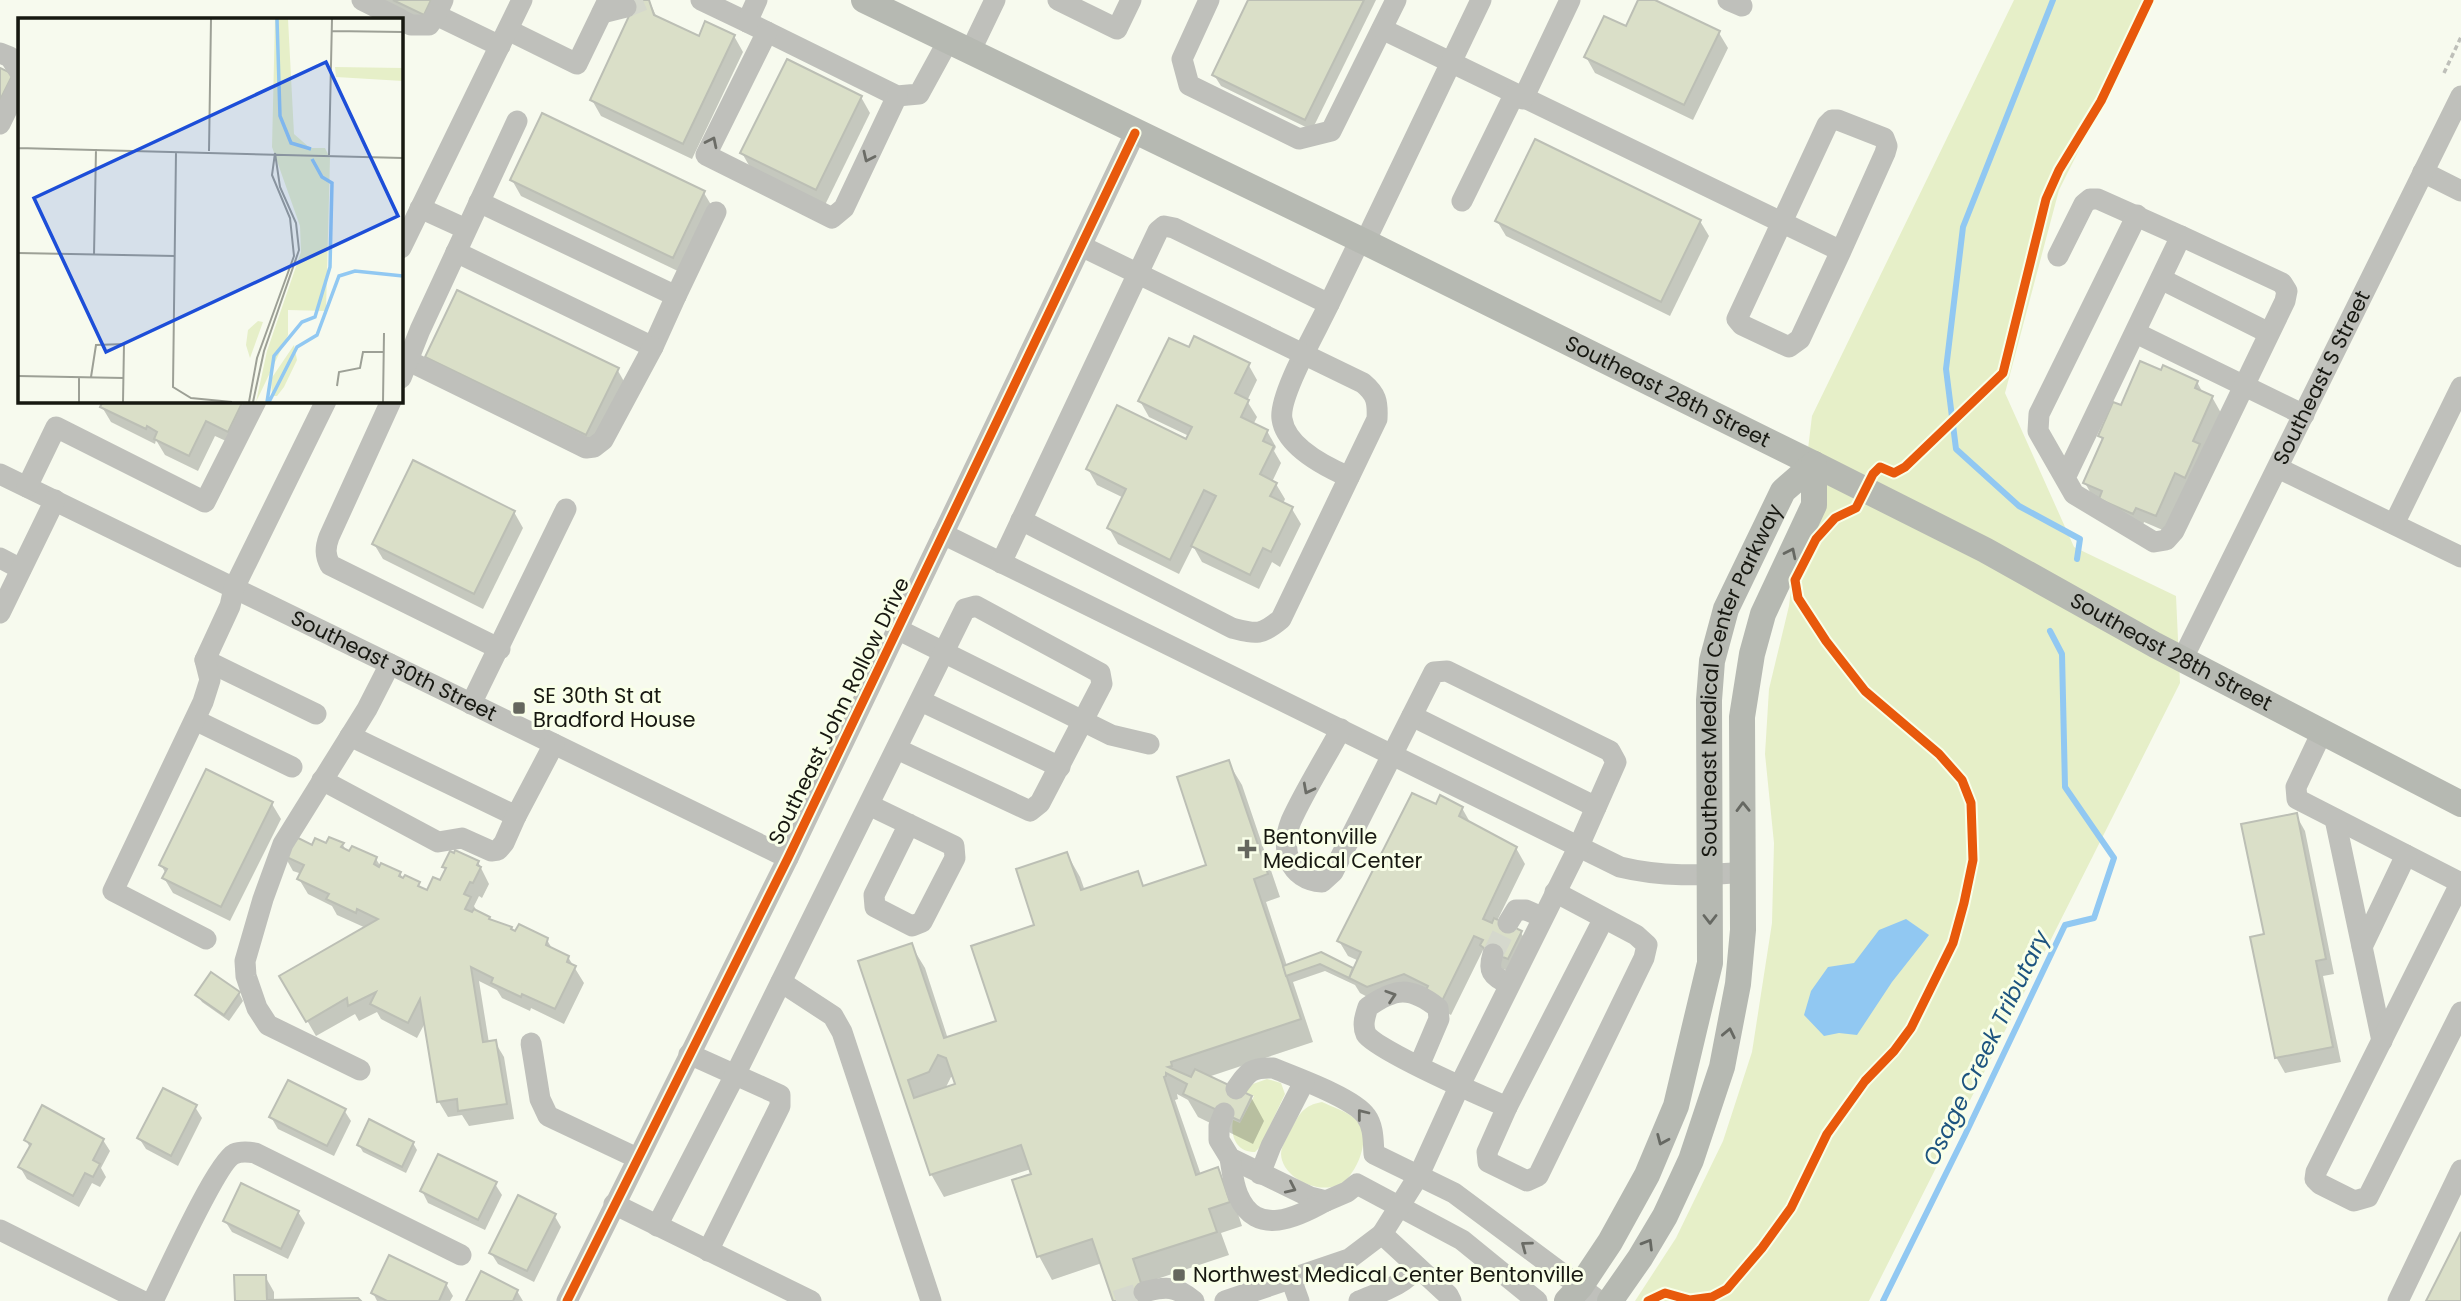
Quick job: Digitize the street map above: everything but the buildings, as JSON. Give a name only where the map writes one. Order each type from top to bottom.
[{"type":"main road","name":"Southeast 28th Street","points":[[864,0],[1363,241],[1985,550],[2182,660],[2461,804]]},
{"type":"main road","name":"Southeast Medical Center Parkway","points":[[1610,1301],[1665,1216],[1691,1160],[1721,1067],[1738,984],[1743,930],[1742,717],[1752,654],[1763,614],[1814,505],[1814,464]]},
{"type":"main road","name":"Southeast Medical Center Parkway","points":[[1582,1296],[1641,1187],[1676,1107],[1710,962],[1710,700],[1713,661],[1726,609],[1783,491],[1814,464]]},
{"type":"street","points":[[362,0],[398,18]]},
{"type":"street","points":[[402,246],[522,0]]},
{"type":"street","points":[[701,0],[897,96],[919,94],[995,0]]},
{"type":"street","points":[[747,22],[757,0]]},
{"type":"street","points":[[1058,0],[1117,29],[1131,0]]},
{"type":"street","points":[[1209,0],[1182,59],[1189,85],[1299,139],[1331,131],[1396,0]]},
{"type":"street","points":[[1349,477],[1321,465],[1296,445],[1282,420],[1282,401],[1481,0]]},
{"type":"street","points":[[1462,201],[1570,0]]},
{"type":"street","points":[[402,20],[411,25],[429,25],[439,8],[504,38],[577,64],[612,7]]},
{"type":"street","points":[[1382,29],[1841,251]]},
{"type":"street","points":[[767,32],[706,155],[832,218],[844,208],[897,96]]},
{"type":"street","points":[[0,53],[10,57],[18,69]]},
{"type":"street","points":[[0,124],[18,87]]},
{"type":"street","name":"Southeast S Street","points":[[2182,660],[2461,96]]},
{"type":"street","points":[[1832,120],[1884,138],[1887,146],[1841,251],[1795,345],[1789,347],[1742,325],[1737,319],[1826,125],[1832,120]]},
{"type":"street","points":[[517,121],[420,330],[403,373],[586,447],[594,447],[603,440],[653,347],[716,212]]},
{"type":"street","name":"Southeast John Rollow Drive","points":[[567,1301],[788,858],[1136,133]]},
{"type":"street","points":[[2423,172],[2461,191]]},
{"type":"street","points":[[2058,256],[2084,204],[2090,199],[2098,199],[2137,215],[2282,283],[2287,291],[2285,301],[2174,531],[2166,540],[2154,542],[2074,494],[2038,430],[2039,414],[2137,215]]},
{"type":"street","points":[[479,202],[676,296]]},
{"type":"street","points":[[420,208],[466,229]]},
{"type":"street","points":[[1002,562],[1158,231],[1164,226],[1174,228],[1329,304]]},
{"type":"street","points":[[2065,478],[2181,236]]},
{"type":"street","points":[[1021,520],[1232,628],[1256,634],[1269,629],[1281,619],[1377,419],[1375,393],[1363,383],[1081,246]]},
{"type":"street","points":[[456,252],[653,347]]},
{"type":"street","points":[[2161,279],[2269,332]]},
{"type":"street","points":[[2136,333],[2305,415]]},
{"type":"street","points":[[2395,524],[2461,387]]},
{"type":"street","points":[[27,487],[56,427],[205,502],[255,402]]},
{"type":"street","points":[[206,939],[113,891],[195,720],[210,680],[205,660],[230,606],[234,588],[326,402]]},
{"type":"street","points":[[391,402],[326,546],[326,557],[330,565],[500,649]]},
{"type":"street","points":[[2278,468],[2461,557]]},
{"type":"street","name":"Southeast 30th Street","points":[[0,474],[788,858]]},
{"type":"street","points":[[0,613],[55,500]]},
{"type":"street","points":[[471,704],[566,509]]},
{"type":"street","points":[[943,534],[1620,867],[1664,875],[1744,872]]},
{"type":"street","points":[[0,558],[21,569]]},
{"type":"street","points":[[657,1226],[735,1075],[965,609],[976,607],[1100,673],[1102,684],[1084,721],[1040,803],[1030,811],[897,749]]},
{"type":"street","points":[[897,629],[1111,735],[1149,744]]},
{"type":"street","points":[[205,660],[316,714]]},
{"type":"street","points":[[360,1070],[268,1025],[257,1008],[246,976],[245,961],[263,898],[283,844],[350,736],[390,664]]},
{"type":"street","points":[[1225,1301],[1349,1259],[1382,1234],[1401,1208],[1578,848],[1616,762],[1610,751],[1447,671],[1434,672],[1332,873],[1322,882],[1308,881],[1293,869],[1288,856],[1290,823],[1341,729]]},
{"type":"street","points":[[921,701],[1060,767]]},
{"type":"street","points":[[1412,716],[1596,807]]},
{"type":"street","points":[[195,720],[292,767]]},
{"type":"street","points":[[2322,732],[2296,787],[2297,799],[2461,882],[2316,1172],[2315,1179],[2320,1184],[2354,1201],[2368,1197],[2461,1012]]},
{"type":"street","points":[[350,736],[516,816]]},
{"type":"street","points":[[322,780],[438,842],[461,838],[491,851],[498,850],[554,744]]},
{"type":"street","points":[[869,805],[909,824],[954,846],[955,858],[922,922],[912,926],[875,907],[874,895],[909,824]]},
{"type":"street","points":[[2335,819],[2382,1041]]},
{"type":"street","points":[[2362,947],[2406,855]]},
{"type":"street","points":[[1555,892],[1604,918],[1636,935],[1647,945],[1644,958],[1538,1175],[1527,1181],[1488,1162],[1487,1152],[1507,1107],[1604,918]]},
{"type":"street","points":[[1507,923],[1516,910],[1526,910],[1542,917]]},
{"type":"street","points":[[1493,954],[1489,965],[1491,972],[1509,985]]},
{"type":"street","points":[[781,982],[833,1016],[842,1032],[931,1301]]},
{"type":"street","points":[[531,1043],[540,1099],[548,1116],[637,1158]]},
{"type":"street","points":[[689,1054],[779,1095],[780,1106],[708,1251]]},
{"type":"street","points":[[1419,1066],[1459,1087],[1507,1107]]},
{"type":"street","points":[[1224,1114],[1219,1126],[1219,1140],[1230,1158],[1238,1195],[1247,1210],[1264,1220],[1283,1221],[1348,1192],[1367,1170],[1374,1154],[1373,1133],[1367,1116],[1353,1103],[1273,1068],[1259,1067],[1247,1073],[1236,1089]]},
{"type":"street","points":[[1260,1174],[1271,1146],[1304,1082]]},
{"type":"street","points":[[153,1301],[216,1175],[233,1154],[246,1151],[256,1153],[461,1255]]},
{"type":"street","points":[[1374,1154],[1454,1193],[1582,1296]]},
{"type":"street","points":[[1230,1158],[1310,1197],[1326,1200]]},
{"type":"street","points":[[2398,1301],[2461,1170]]},
{"type":"street","points":[[1357,1184],[1462,1240],[1537,1301]]},
{"type":"street","points":[[614,1204],[811,1301]]},
{"type":"street","points":[[0,1230],[142,1301]]},
{"type":"street","points":[[1382,1234],[1448,1295],[1451,1301]]},
{"type":"street","points":[[1359,1301],[1400,1284],[1417,1267]]},
{"type":"street","points":[[1291,1279],[1299,1301]]},
{"type":"street","points":[[1144,1292],[1165,1286],[1195,1301]]},
{"type":"path","points":[[2444,73],[2461,37]]},
{"type":"green space","points":[[2014,0],[2154,0],[2059,190],[2005,393],[2074,547],[2176,596],[2180,683],[1869,1301],[1635,1301],[1676,1238],[1723,1141],[1752,1052],[1772,923],[1774,843],[1765,754],[1769,689],[1789,606],[1812,416]]},
{"type":"green space","points":[[1267,1079],[1281,1083],[1285,1094],[1260,1147],[1255,1152],[1249,1151],[1236,1142],[1233,1120],[1240,1123],[1254,1096],[1245,1092],[1253,1084]]},
{"type":"green space","points":[[1322,1102],[1352,1116],[1363,1133],[1360,1157],[1352,1172],[1340,1184],[1330,1187],[1319,1187],[1298,1179],[1283,1164],[1281,1154],[1300,1115],[1311,1105]]},
{"type":"water","points":[[1906,919],[1929,935],[1892,982],[1857,1035],[1839,1033],[1824,1036],[1804,1015],[1811,991],[1828,967],[1854,963],[1879,930]]},
{"type":"waterway","name":"Osage Creek Tributary","points":[[2053,0],[1963,227],[1946,369],[1956,449],[2019,506],[2080,539],[2077,559]]},
{"type":"waterway","name":"Osage Creek Tributary","points":[[1883,1301],[2065,925],[2094,918],[2114,858],[2065,787],[2062,654],[2050,631]]},
{"type":"tunnel","points":[[626,7],[643,0]]},
{"type":"tunnel","points":[[1493,954],[1508,923]]},
{"type":"tunnel","points":[[1116,1301],[1144,1292]]},
{"type":"cycle path","points":[[1648,1301],[1665,1293],[1690,1300],[1712,1297],[1727,1289],[1762,1248],[1791,1208],[1827,1134],[1865,1081],[1894,1051],[1911,1028],[1953,943],[1973,860],[1971,803],[1962,780],[1939,754],[1865,691],[1826,641],[1798,598],[1795,580],[1816,539],[1835,518],[1856,508],[1873,474],[1880,467],[1894,473],[1905,467],[2003,373],[2046,199],[2059,170],[2101,101],[2149,0]]},
{"type":"cycle path","points":[[567,1301],[788,858],[1135,133]]},
{"type":"place","name":"SE 30th St at Bradford House","points":[[519,708]]},
{"type":"place","name":"Bentonville Medical Center","points":[[1247,849]]},
{"type":"place","name":"Northwest Medical Center Bentonville","points":[[1179,1275]]}]
